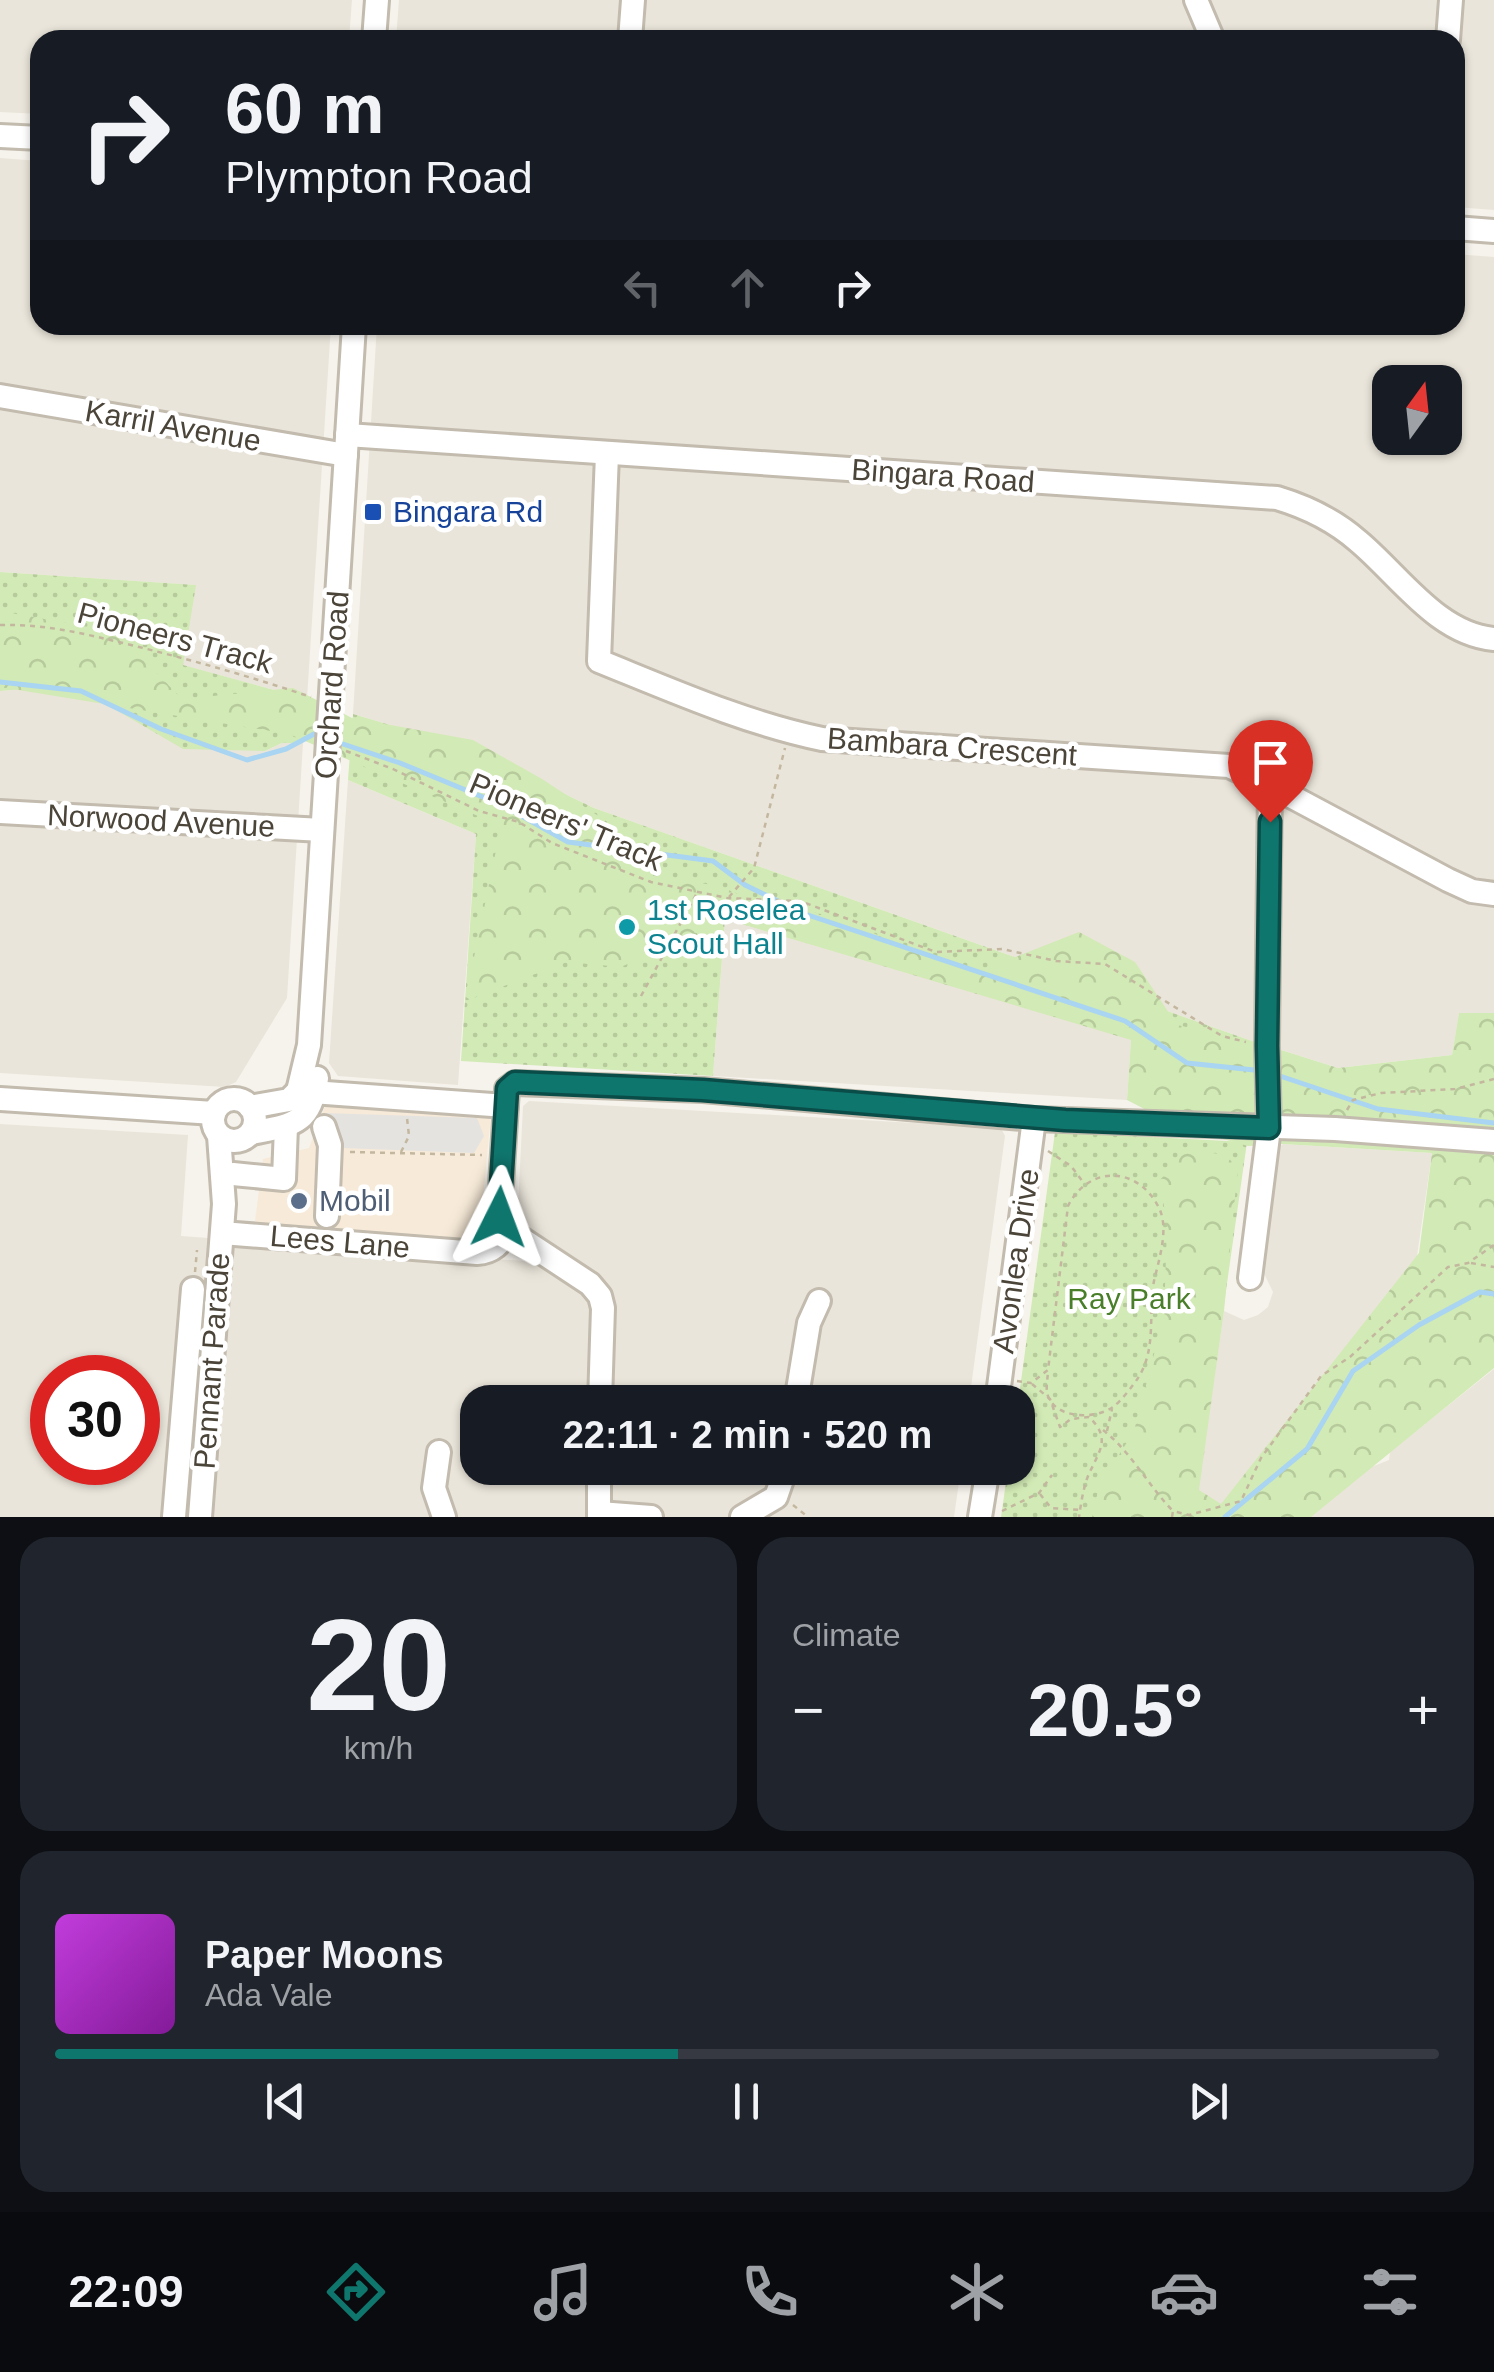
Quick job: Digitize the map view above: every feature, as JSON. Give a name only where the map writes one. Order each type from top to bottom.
[{"type":"street","points":[[375,30],[377,0]]},
{"type":"street","points":[[631,30],[633,0]]},
{"type":"street","points":[[1196,0],[1208,30]]},
{"type":"street","points":[[1449,30],[1451,0]]},
{"type":"street","points":[[0,136],[30,138]]},
{"type":"street","points":[[1465,229],[1494,231]]},
{"type":"street","name":"Orchard Road","points":[[318,1136],[306,1091],[322,830],[332,736],[353,335]]},
{"type":"street","name":"Karril Avenue","points":[[0,396],[346,445]]},
{"type":"street","name":"Bingara Road","points":[[346,445],[607,454],[1277,498],[1304,506],[1345,531],[1442,620],[1482,638],[1494,639]]},
{"type":"street","name":"Bambara Crescent","points":[[607,454],[598,661],[790,732],[822,739],[1230,766],[1448,880],[1472,891],[1494,894]]},
{"type":"street","points":[[1250,1278],[1269,1128],[1270,785]]},
{"type":"street","name":"Norwood Avenue","points":[[0,812],[322,830]]},
{"type":"street","points":[[601,1385],[600,1296],[590,1284],[508,1230],[499,1217],[494,1135],[506,1106],[507,1089],[515,1082],[703,1090],[1033,1129],[1336,1128],[1494,1141]]},
{"type":"street","points":[[231,1130],[222,1103],[234,1099],[250,1107],[290,1100],[306,1091],[506,1106]]},
{"type":"street","points":[[0,1099],[231,1130],[318,1136]]},
{"type":"street","points":[[231,1130],[255,1120],[250,1107]]},
{"type":"street","name":"Avonlea Drive","points":[[1000,1385],[1033,1129]]},
{"type":"street","name":"Pennant Parade","points":[[224,1204],[234,1174],[231,1130]]},
{"type":"street","name":"Pennant Parade","points":[[200,1517],[231,1130]]},
{"type":"street","points":[[285,1160],[318,1136]]},
{"type":"street","points":[[285,1160],[318,1136]]},
{"type":"street","points":[[318,1136],[328,1216]]},
{"type":"street","points":[[234,1174],[284,1179],[285,1160]]},
{"type":"street","name":"Lees Lane","points":[[222,1233],[477,1253],[500,1244],[508,1230]]},
{"type":"street","points":[[174,1517],[194,1289]]},
{"type":"street","points":[[799,1385],[809,1322],[819,1301]]},
{"type":"street","points":[[439,1452],[434,1488],[444,1517]]},
{"type":"street","points":[[600,1485],[599,1515],[652,1517]]},
{"type":"street","points":[[742,1517],[776,1497],[780,1485]]},
{"type":"street","points":[[980,1517],[985,1485]]},
{"type":"path","name":"Pioneers Track","points":[[0,625],[38,624],[235,672],[316,698],[332,736]]},
{"type":"path","points":[[727,898],[754,868],[790,732]]},
{"type":"path","name":"Pioneers' Track","points":[[332,736],[479,811],[519,822],[552,843],[651,882],[727,898],[800,902],[936,952],[1002,948],[1056,961],[1105,964],[1222,1036],[1267,1046]]},
{"type":"path","points":[[642,996],[697,893]]},
{"type":"path","points":[[1336,1128],[1353,1100],[1380,1092],[1455,1089],[1494,1078]]},
{"type":"path","points":[[400,1153],[410,1136],[410,1123],[402,1108]]},
{"type":"path","points":[[1033,1129],[1084,1183]]},
{"type":"path","points":[[318,1136],[400,1153],[494,1155],[494,1135]]},
{"type":"path","points":[[1100,1176],[1134,1182],[1148,1192],[1160,1208],[1162,1219],[1152,1292],[1153,1332],[1140,1376],[1112,1408],[1060,1426],[1047,1392],[1048,1370],[1068,1206],[1084,1183],[1100,1176]]},
{"type":"path","points":[[1468,1263],[1494,1246]]},
{"type":"path","points":[[1001,1378],[1031,1383],[1066,1412],[1089,1417],[1136,1461],[1154,1492],[1173,1511],[1189,1515],[1241,1501],[1261,1458],[1322,1376],[1350,1357],[1448,1267],[1468,1263],[1494,1267]]},
{"type":"path","points":[[1031,1383],[1048,1370]]},
{"type":"path","points":[[1107,1432],[1112,1408]]},
{"type":"path","points":[[1079,1517],[1086,1480],[1103,1442],[1100,1428]]},
{"type":"path","points":[[990,1517],[1039,1493],[1052,1475]]},
{"type":"path","points":[[1039,1493],[1051,1508],[1080,1510]]},
{"type":"path","points":[[1172,1517],[1173,1511]]},
{"type":"shaded area","points":[[0,0],[352,0],[350,30],[30,30],[30,114],[0,112]]},
{"type":"shaded area","points":[[399,0],[1494,0],[1494,210],[1465,208],[1465,30],[397,30]]},
{"type":"shaded area","points":[[0,158],[30,160],[30,335],[330,335],[307,699],[182,665],[195,585],[0,572]]},
{"type":"shaded area","points":[[1465,255],[1494,257],[1494,1013],[1459,1014],[1452,1055],[1338,1068],[594,808],[468,748],[353,714],[376,335],[1465,335]]},
{"type":"shaded area","points":[[74,685],[265,751],[282,743],[303,743],[287,998],[236,1082],[225,1087],[0,1073],[0,691]]},
{"type":"shaded area","points":[[348,780],[476,834],[458,1085],[338,1076],[329,1063]]},
{"type":"shaded area","points":[[725,919],[1131,1039],[1127,1100],[713,1076]]},
{"type":"shaded area","points":[[529,1101],[1001,1128],[1005,1136],[971,1385],[460,1385],[460,1485],[959,1485],[954,1517],[0,1517],[0,1124],[188,1135],[181,1236],[524,1261],[518,1207],[523,1106]]},
{"type":"shaded area","points":[[325,1106],[491,1113],[479,1243],[254,1229],[263,1159],[309,1148]]},
{"type":"shaded area","points":[[324,1113],[477,1118],[484,1136],[474,1153],[342,1148]]},
{"type":"shaded area","points":[[1283,1144],[1432,1153],[1411,1297],[1213,1517],[1194,1517],[1224,1311],[1244,1320],[1258,1315],[1268,1307],[1273,1292],[1259,1263],[1272,1153]]},
{"type":"shaded area","points":[[1494,1369],[1494,1517],[1271,1517],[1275,1505],[1389,1460],[1390,1452]]},
{"type":"green space","points":[[0,572],[196,585],[183,665],[307,699],[303,743],[282,743],[265,751],[183,749],[73,685],[0,691]]},
{"type":"green space","points":[[0,611],[116,632],[182,699],[293,688],[352,718],[473,740],[629,836],[636,873],[719,886],[750,899],[844,919],[888,940],[980,971],[1079,932],[1135,962],[1177,1025],[1249,1040],[1338,1068],[1452,1055],[1459,1013],[1494,1013],[1494,1368],[1311,1517],[1092,1517],[1099,1487],[1134,1431],[1164,1316],[1167,1226],[1160,1180],[1187,1150],[1220,1154],[1238,1165],[1224,1311],[1199,1490],[1221,1504],[1419,1253],[1432,1153],[1283,1144],[1248,1146],[1177,1126],[1127,1100],[1131,1039],[725,919],[621,967],[567,962],[465,1001],[501,826],[289,734],[0,687]]},
{"type":"green space","points":[[353,714],[468,748],[594,808],[1249,1040],[1131,1040],[725,919],[713,1076],[461,1061],[476,834],[348,780]]},
{"type":"green space","name":"Ray Park","points":[[1055,1132],[1247,1142],[1194,1517],[1001,1517],[1006,1485],[1035,1485],[1035,1385],[1020,1385]]},
{"type":"waterway","points":[[0,682],[81,691],[161,729],[247,760],[286,749],[314,734],[322,737]]},
{"type":"waterway","points":[[337,742],[502,805],[568,842],[713,861],[745,885],[805,914],[1125,1021],[1187,1063],[1254,1070]]},
{"type":"waterway","points":[[1277,1075],[1378,1109],[1494,1123]]},
{"type":"waterway","points":[[1225,1517],[1307,1449],[1353,1371],[1419,1325],[1480,1292],[1494,1294]]},
{"type":"place","name":"Bingara Rd","points":[[373,512]]},
{"type":"place","name":"1st Roselea Scout Hall","points":[[627,927]]},
{"type":"place","name":"Mobil","points":[[299,1201]]},
{"type":"route","points":[[499,1217],[507,1089],[515,1082],[703,1090],[1126,1124],[1269,1128],[1270,822]]}]
